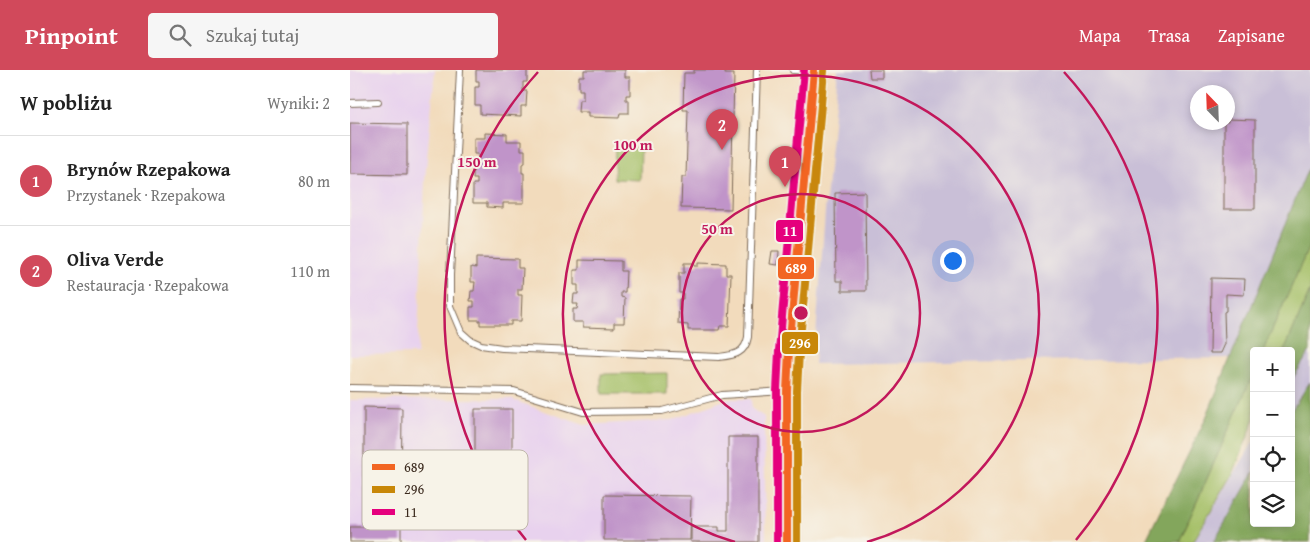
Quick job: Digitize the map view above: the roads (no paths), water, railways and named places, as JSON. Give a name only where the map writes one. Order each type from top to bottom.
[{"type":"street","points":[[786,542],[789,350],[814,71]]},
{"type":"lane","points":[[460,70],[450,306],[461,332],[470,340],[481,345],[502,348],[719,357],[733,355],[742,350],[746,345],[748,337],[757,70]]},
{"type":"lane","points":[[793,70],[814,71]]},
{"type":"lane","points":[[350,103],[378,102]]},
{"type":"lane","points":[[350,388],[514,391],[583,412],[662,411],[722,394],[787,391]]},
{"type":"place","name":"Oliva Verde","points":[[722,150]]},
{"type":"place","name":"Brynów Rzepakowa","points":[[785,187]]}]
